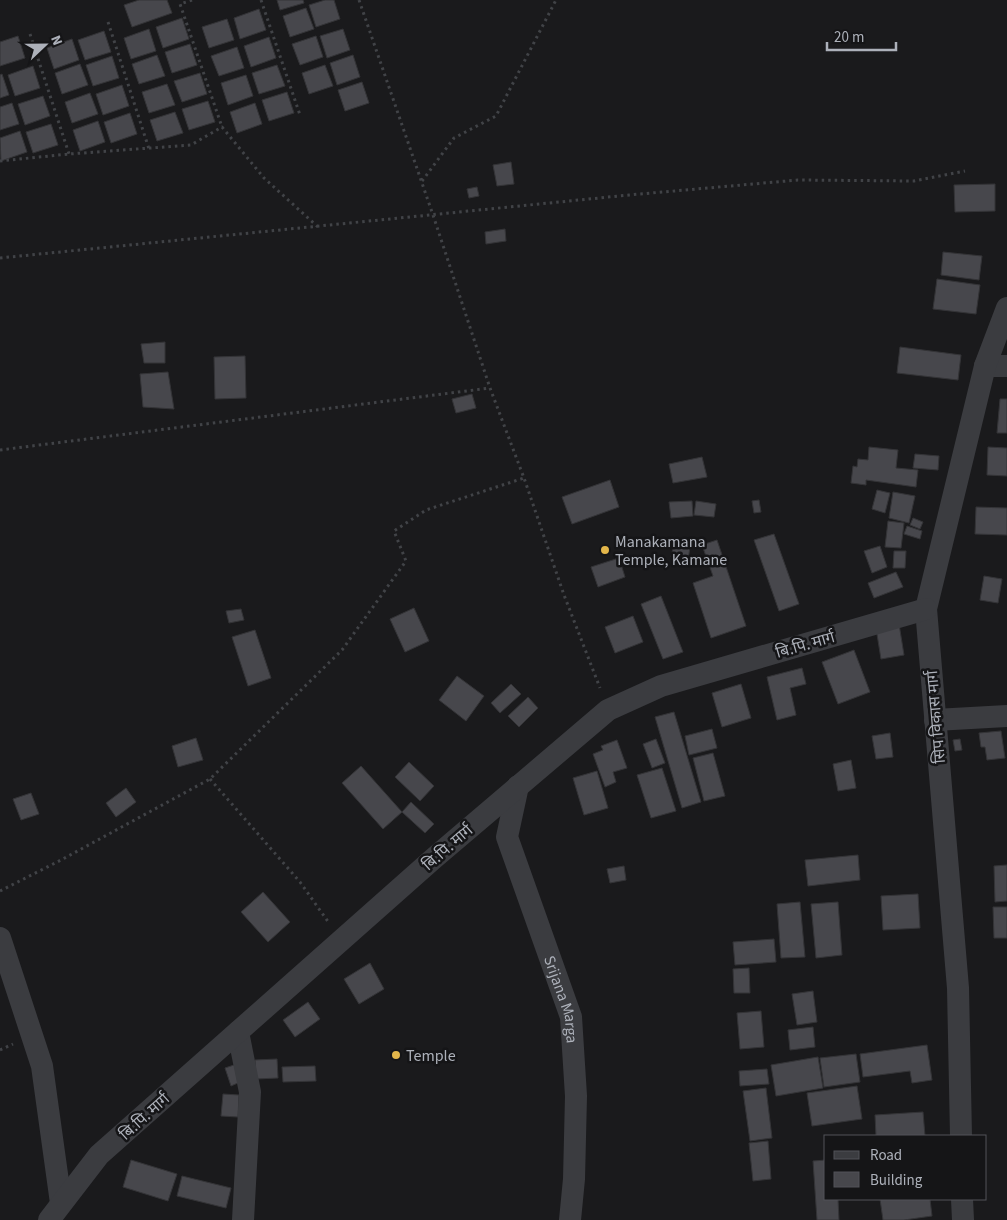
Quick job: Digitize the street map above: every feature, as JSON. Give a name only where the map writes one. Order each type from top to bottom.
[{"type":"street","name":"सिप विकास मार्ग","points":[[961,1135],[958,988],[926,609],[996,366],[1007,308]]},
{"type":"street","name":"बि.पि. मार्ग","points":[[55,1211],[100,1155],[341,940],[608,710],[661,686],[926,609]]},
{"type":"street","points":[[935,720],[1007,716]]},
{"type":"street","name":"Srijana Marga","points":[[518,786],[507,837],[571,1017],[576,1096],[574,1179],[570,1220]]},
{"type":"street","points":[[0,938],[42,1066],[55,1211]]},
{"type":"street","points":[[238,1032],[250,1092],[243,1220]]},
{"type":"street","points":[[962,1200],[963,1220]]},
{"type":"path","points":[[192,0],[180,4],[222,127],[264,178],[319,227]]},
{"type":"path","points":[[261,0],[300,115]]},
{"type":"path","points":[[359,0],[434,215],[490,388],[524,478],[564,595],[608,710]]},
{"type":"path","points":[[422,182],[454,138],[496,116],[556,0]]},
{"type":"path","points":[[108,22],[149,148]]},
{"type":"path","points":[[30,34],[69,154]]},
{"type":"path","points":[[0,161],[191,145],[222,127]]},
{"type":"path","points":[[0,258],[553,202],[798,180],[914,181],[965,171]]},
{"type":"path","points":[[0,450],[490,388]]},
{"type":"path","points":[[0,890],[61,860],[210,779],[342,650],[406,561],[394,530],[426,510],[524,478]]},
{"type":"path","points":[[210,779],[300,882],[341,940]]},
{"type":"building","points":[[139,0],[167,0],[172,13],[132,27],[124,5]]},
{"type":"building","points":[[277,0],[303,0],[304,3],[280,10]]},
{"type":"building","points":[[325,0],[334,0],[340,19],[316,27],[309,5]]},
{"type":"building","points":[[306,8],[314,29],[290,37],[283,16]]},
{"type":"building","points":[[259,9],[266,30],[240,39],[234,18]]},
{"type":"building","points":[[182,18],[189,39],[163,48],[156,27]]},
{"type":"building","points":[[227,19],[234,40],[209,48],[202,27]]},
{"type":"building","points":[[149,29],[156,51],[131,59],[124,38]]},
{"type":"building","points":[[343,29],[350,50],[327,58],[320,36]]},
{"type":"building","points":[[104,31],[111,52],[85,60],[78,40]]},
{"type":"building","points":[[18,36],[25,58],[0,66],[0,42]]},
{"type":"building","points":[[316,36],[323,57],[300,65],[292,44]]},
{"type":"building","points":[[269,37],[276,58],[251,67],[244,46]]},
{"type":"building","points":[[72,39],[79,60],[54,69],[47,48]]},
{"type":"building","points":[[190,44],[197,65],[172,73],[165,52]]},
{"type":"building","points":[[237,47],[244,68],[219,76],[211,56]]},
{"type":"building","points":[[157,55],[165,76],[139,84],[132,64]]},
{"type":"building","points":[[353,55],[360,77],[337,85],[330,63]]},
{"type":"building","points":[[112,56],[119,78],[93,86],[86,65]]},
{"type":"building","points":[[80,64],[88,85],[62,94],[55,73]]},
{"type":"building","points":[[277,65],[285,86],[259,94],[252,73]]},
{"type":"building","points":[[325,65],[333,86],[309,94],[302,73]]},
{"type":"building","points":[[33,66],[40,88],[15,96],[8,75]]},
{"type":"building","points":[[200,73],[207,94],[182,102],[174,81]]},
{"type":"building","points":[[2,74],[9,95],[0,98],[0,75]]},
{"type":"building","points":[[246,75],[253,96],[228,105],[221,83]]},
{"type":"building","points":[[362,82],[369,103],[345,111],[338,90]]},
{"type":"building","points":[[167,84],[175,105],[149,113],[142,92]]},
{"type":"building","points":[[122,85],[129,106],[103,115],[96,94]]},
{"type":"building","points":[[287,92],[294,113],[269,121],[262,100]]},
{"type":"building","points":[[90,93],[98,114],[72,123],[65,102]]},
{"type":"building","points":[[43,96],[50,116],[25,125],[18,104]]},
{"type":"building","points":[[208,101],[215,122],[189,130],[182,109]]},
{"type":"building","points":[[12,103],[19,124],[0,130],[0,107]]},
{"type":"building","points":[[255,103],[262,124],[237,133],[230,112]]},
{"type":"building","points":[[175,112],[183,133],[157,141],[150,120]]},
{"type":"building","points":[[130,113],[137,134],[111,143],[104,122]]},
{"type":"building","points":[[98,121],[105,142],[80,151],[73,130]]},
{"type":"building","points":[[51,124],[58,145],[33,153],[26,132]]},
{"type":"building","points":[[20,131],[27,152],[1,161],[0,138]]},
{"type":"building","points":[[511,162],[514,184],[497,186],[493,165]]},
{"type":"building","points":[[995,184],[995,211],[955,212],[954,185]]},
{"type":"building","points":[[477,187],[479,196],[469,198],[467,189]]},
{"type":"building","points":[[505,229],[506,241],[486,244],[485,232]]},
{"type":"building","points":[[943,252],[982,256],[979,280],[941,275]]},
{"type":"building","points":[[937,279],[980,285],[976,314],[933,309]]},
{"type":"building","points":[[165,342],[165,363],[144,363],[141,344]]},
{"type":"building","points":[[900,347],[961,355],[958,380],[897,373]]},
{"type":"building","points":[[245,356],[246,398],[215,399],[214,357]]},
{"type":"building","points":[[168,372],[174,409],[143,407],[140,374]]},
{"type":"building","points":[[472,394],[476,408],[456,413],[452,399]]},
{"type":"building","points":[[1000,399],[1007,399],[1007,433],[997,433]]},
{"type":"building","points":[[869,447],[898,450],[896,468],[918,470],[916,487],[866,480],[866,485],[851,483],[853,466],[857,467],[858,459],[868,460]]},
{"type":"building","points":[[988,447],[1007,448],[1007,476],[987,475]]},
{"type":"building","points":[[915,454],[939,456],[938,470],[913,468]]},
{"type":"building","points":[[702,457],[707,477],[673,483],[669,464]]},
{"type":"building","points":[[610,480],[619,507],[572,524],[562,497]]},
{"type":"building","points":[[877,490],[890,493],[885,513],[872,509]]},
{"type":"building","points":[[893,492],[915,496],[909,523],[889,518]]},
{"type":"building","points":[[759,500],[761,512],[754,513],[752,501]]},
{"type":"building","points":[[692,501],[693,516],[671,518],[669,502]]},
{"type":"building","points":[[696,501],[716,504],[714,517],[694,515]]},
{"type":"building","points":[[976,507],[1007,508],[1007,535],[975,534]]},
{"type":"building","points":[[913,518],[923,522],[920,529],[910,525]]},
{"type":"building","points":[[888,521],[904,523],[901,548],[885,547]]},
{"type":"building","points":[[907,526],[922,531],[920,539],[904,534]]},
{"type":"building","points":[[774,534],[799,604],[779,611],[754,540]]},
{"type":"building","points":[[717,540],[746,626],[711,638],[693,583],[713,576],[702,545]]},
{"type":"building","points":[[674,544],[690,547],[688,560],[671,557]]},
{"type":"building","points":[[880,546],[887,567],[872,573],[864,551]]},
{"type":"building","points":[[894,551],[906,551],[905,568],[893,568]]},
{"type":"building","points":[[619,558],[625,577],[598,587],[591,567]]},
{"type":"building","points":[[896,572],[903,587],[874,598],[868,583]]},
{"type":"building","points":[[984,576],[1002,579],[998,603],[980,600]]},
{"type":"building","points":[[661,596],[683,652],[663,659],[641,604]]},
{"type":"building","points":[[414,608],[429,641],[405,652],[390,619]]},
{"type":"building","points":[[241,609],[244,620],[229,623],[226,611]]},
{"type":"building","points":[[633,616],[643,642],[615,653],[605,627]]},
{"type":"building","points":[[899,624],[904,655],[881,659],[876,628]]},
{"type":"building","points":[[255,630],[271,678],[248,686],[232,637]]},
{"type":"building","points":[[854,650],[870,692],[838,704],[822,662]]},
{"type":"building","points":[[802,668],[806,684],[790,688],[796,715],[777,720],[767,677]]},
{"type":"building","points":[[457,676],[484,696],[466,721],[439,700]]},
{"type":"building","points":[[511,684],[521,694],[500,713],[491,703]]},
{"type":"building","points":[[741,684],[751,718],[722,727],[712,693]]},
{"type":"building","points":[[528,697],[538,708],[519,727],[508,716]]},
{"type":"building","points":[[674,712],[701,802],[682,808],[655,717]]},
{"type":"building","points":[[712,729],[717,748],[689,755],[685,736]]},
{"type":"building","points":[[1001,731],[1005,758],[987,760],[985,747],[981,747],[979,733]]},
{"type":"building","points":[[890,733],[893,757],[876,759],[872,736]]},
{"type":"building","points":[[196,738],[203,760],[178,767],[172,746]]},
{"type":"building","points":[[656,739],[665,763],[652,768],[643,744]]},
{"type":"building","points":[[960,739],[962,750],[955,751],[953,740]]},
{"type":"building","points":[[617,740],[627,768],[613,772],[616,782],[605,787],[593,754],[603,750],[601,746]]},
{"type":"building","points":[[713,753],[725,796],[704,801],[693,758]]},
{"type":"building","points":[[851,760],[856,788],[838,791],[833,764]]},
{"type":"building","points":[[409,762],[434,786],[420,801],[395,777]]},
{"type":"building","points":[[361,766],[402,812],[383,829],[342,783]]},
{"type":"building","points":[[662,768],[676,811],[651,818],[637,775]]},
{"type":"building","points":[[597,771],[608,808],[584,815],[573,778]]},
{"type":"building","points":[[126,788],[136,802],[116,817],[106,803]]},
{"type":"building","points":[[31,793],[39,814],[21,820],[13,799]]},
{"type":"building","points":[[411,802],[434,824],[425,833],[402,812]]},
{"type":"building","points":[[858,855],[860,880],[808,886],[805,860]]},
{"type":"building","points":[[1007,865],[1007,901],[995,902],[994,866]]},
{"type":"building","points":[[624,866],[626,880],[610,883],[607,869]]},
{"type":"building","points":[[263,892],[290,922],[268,942],[241,912]]},
{"type":"building","points":[[918,894],[920,928],[883,930],[881,896]]},
{"type":"building","points":[[800,902],[805,957],[781,958],[777,904]]},
{"type":"building","points":[[838,902],[842,955],[816,958],[811,904]]},
{"type":"building","points":[[993,907],[1007,907],[1007,938],[994,938]]},
{"type":"building","points":[[774,939],[776,962],[735,965],[733,942]]},
{"type":"building","points":[[370,963],[384,989],[359,1004],[344,979]]},
{"type":"building","points":[[749,968],[750,993],[734,993],[733,969]]},
{"type":"building","points":[[813,991],[817,1022],[797,1025],[792,994]]},
{"type":"building","points":[[308,1002],[320,1019],[295,1037],[283,1020]]},
{"type":"building","points":[[761,1011],[764,1047],[740,1049],[737,1013]]},
{"type":"building","points":[[813,1027],[815,1047],[790,1050],[788,1030]]},
{"type":"building","points":[[927,1045],[932,1080],[912,1083],[910,1071],[863,1077],[860,1054]]},
{"type":"building","points":[[856,1054],[860,1082],[824,1087],[820,1058]]},
{"type":"building","points":[[818,1057],[823,1088],[776,1096],[771,1065]]},
{"type":"building","points":[[277,1059],[278,1078],[256,1079],[255,1060]]},
{"type":"building","points":[[234,1065],[240,1082],[231,1086],[225,1068]]},
{"type":"building","points":[[315,1066],[316,1081],[283,1082],[282,1067]]},
{"type":"building","points":[[767,1069],[769,1084],[740,1086],[739,1071]]},
{"type":"building","points":[[857,1086],[862,1119],[812,1126],[807,1093]]},
{"type":"building","points":[[766,1088],[772,1138],[750,1141],[743,1091]]},
{"type":"building","points":[[223,1094],[239,1095],[238,1117],[221,1116]]},
{"type":"building","points":[[923,1112],[925,1135],[876,1135],[875,1115]]},
{"type":"building","points":[[768,1141],[771,1179],[753,1181],[749,1143]]},
{"type":"building","points":[[131,1160],[177,1174],[168,1201],[123,1187]]},
{"type":"building","points":[[824,1160],[824,1200],[838,1200],[839,1220],[817,1220],[813,1161]]},
{"type":"building","points":[[182,1176],[231,1188],[226,1208],[177,1196]]},
{"type":"building","points":[[880,1200],[930,1200],[932,1216],[904,1220],[883,1220]]},
{"type":"place","name":"Manakamana Temple, Kamane","points":[[605,550]]},
{"type":"place","name":"Temple","points":[[396,1055]]}]
